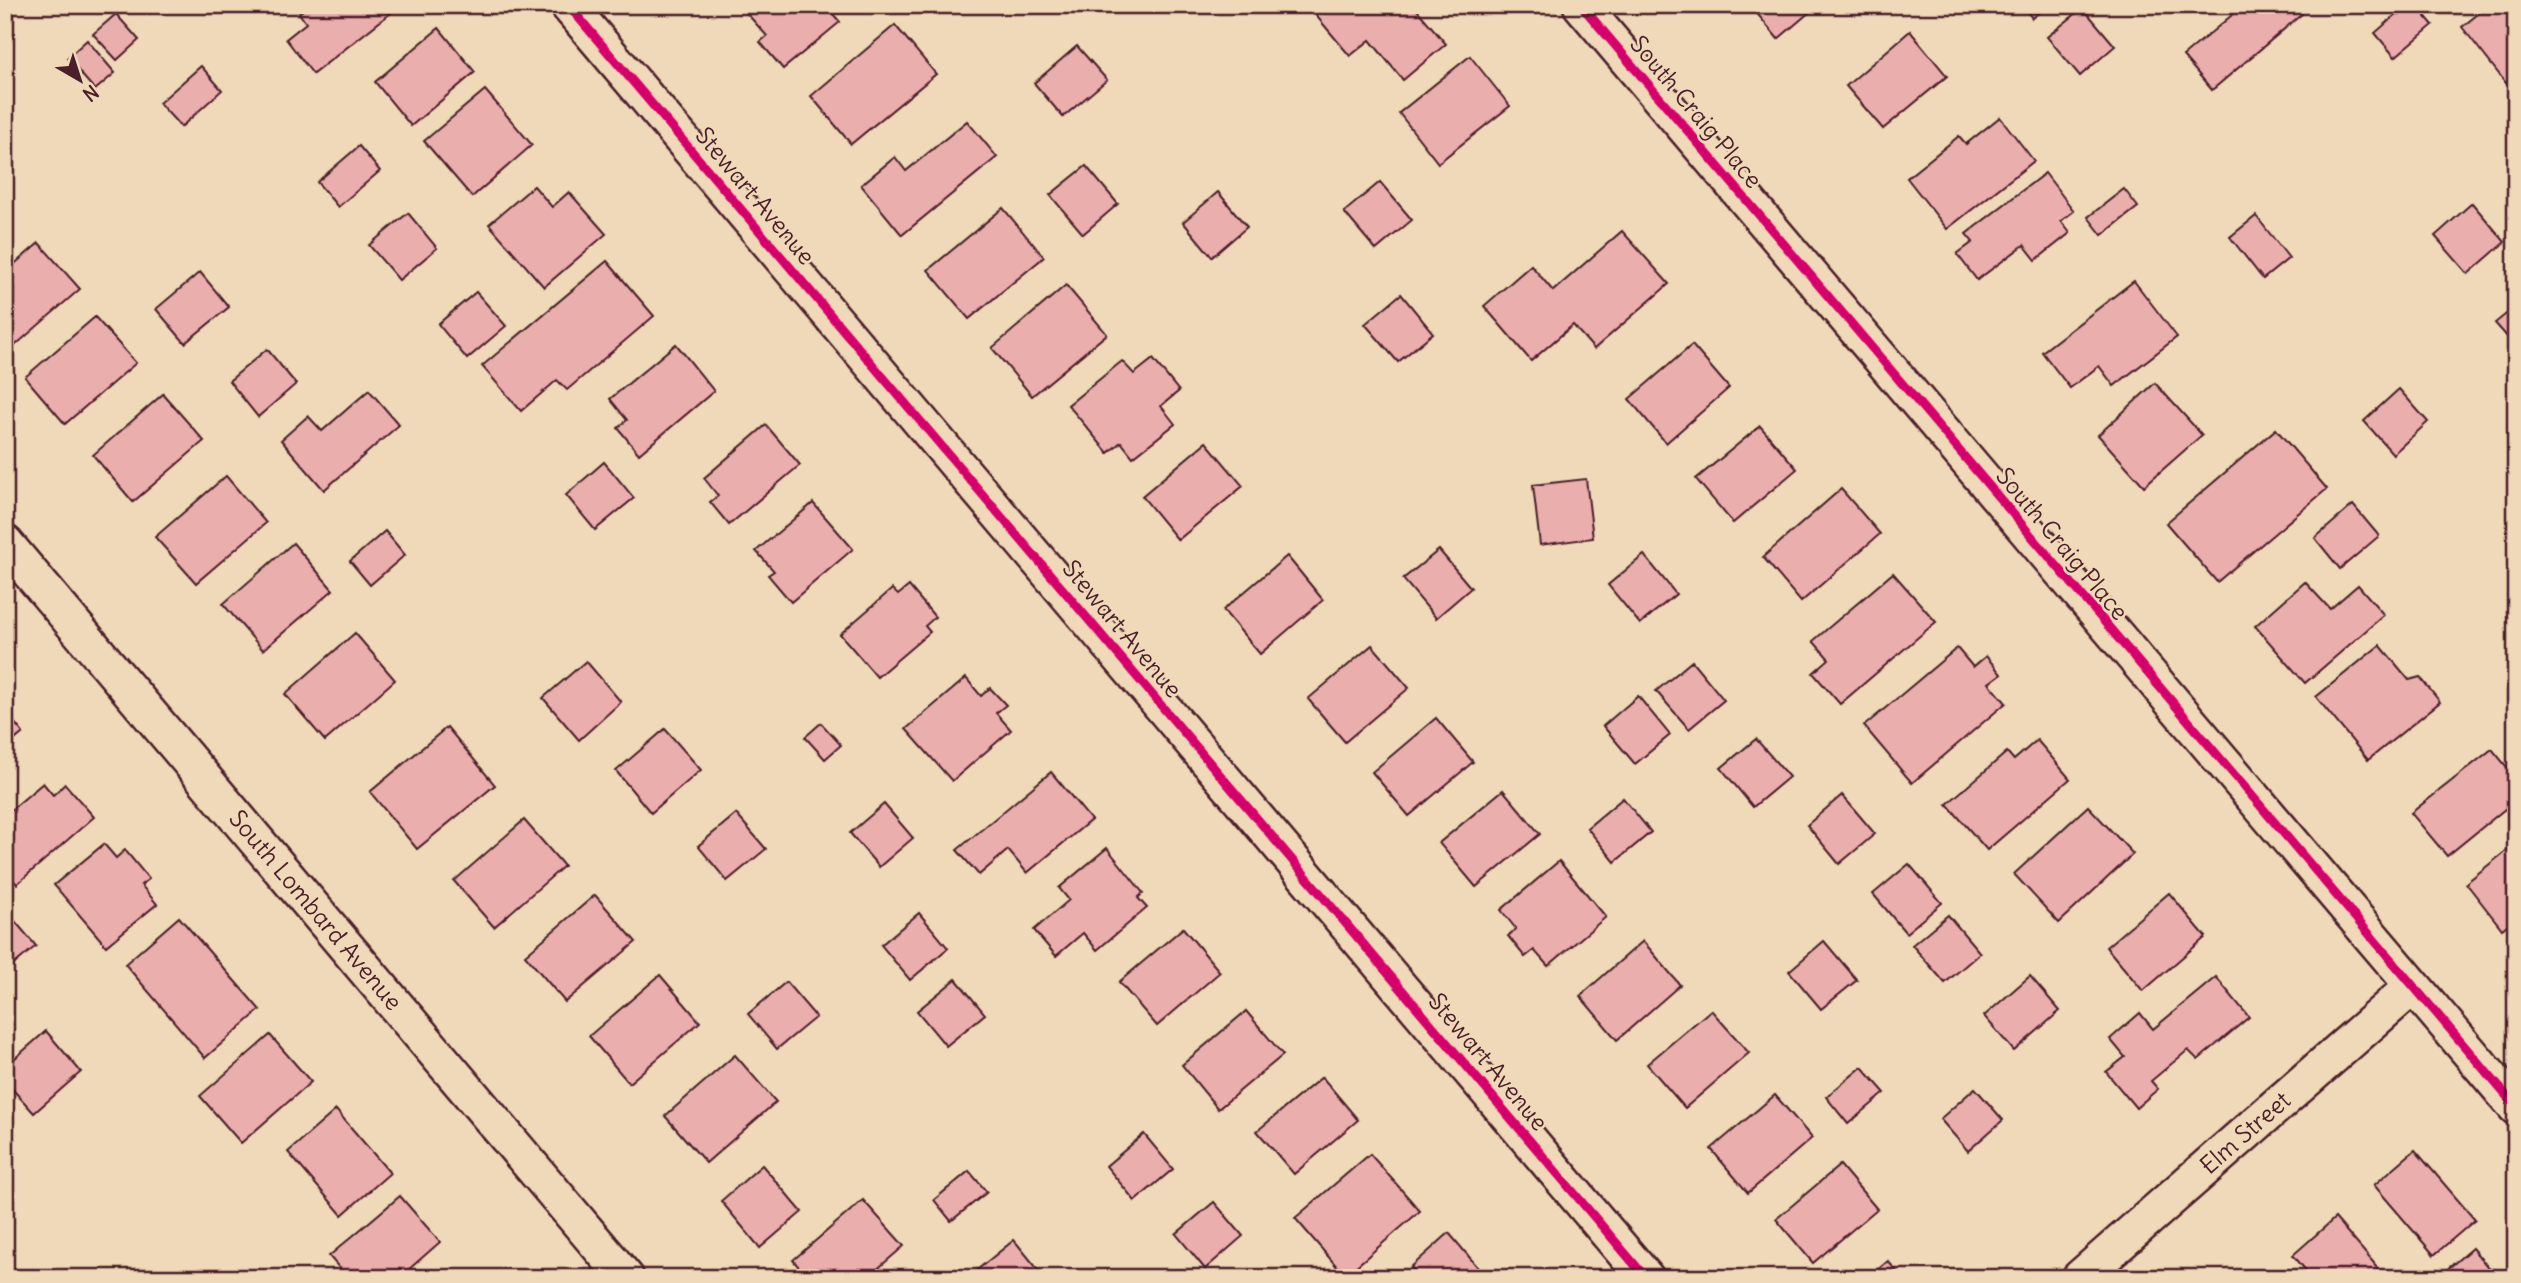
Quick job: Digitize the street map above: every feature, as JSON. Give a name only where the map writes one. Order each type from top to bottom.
[{"type":"street","name":"Stewart Avenue","points":[[568,5],[1646,1278]]},
{"type":"street","name":"South Craig Place","points":[[1581,5],[2516,1107]]},
{"type":"street","name":"South Lombard Avenue","points":[[5,543],[626,1278]]},
{"type":"street","name":"Elm Street","points":[[2080,1278],[2412,987]]},
{"type":"building","points":[[309,5],[401,5],[313,74],[286,39],[306,23],[299,13]]},
{"type":"building","points":[[745,5],[825,5],[840,22],[783,69],[760,42],[767,36],[742,8]]},
{"type":"building","points":[[1321,5],[1413,5],[1446,44],[1403,80],[1370,40],[1350,56],[1313,12]]},
{"type":"building","points":[[1750,5],[1818,5],[1778,39]]},
{"type":"building","points":[[2022,5],[2048,5],[2032,18]]},
{"type":"building","points":[[2244,5],[2294,5],[2302,14],[2212,90],[2183,56]]},
{"type":"building","points":[[2407,5],[2416,5],[2433,25],[2395,57],[2375,33]]},
{"type":"building","points":[[2489,5],[2516,5],[2516,75],[2506,83],[2462,27]]},
{"type":"building","points":[[2083,8],[2115,46],[2080,76],[2047,37]]},
{"type":"building","points":[[116,14],[139,40],[117,60],[93,34]]},
{"type":"building","points":[[895,25],[936,74],[851,144],[811,96]]},
{"type":"building","points":[[439,28],[475,72],[411,126],[375,82]]},
{"type":"building","points":[[1910,31],[1947,76],[1883,129],[1846,86]]},
{"type":"building","points":[[87,40],[115,73],[95,90],[67,58]]},
{"type":"building","points":[[1077,46],[1107,80],[1063,117],[1034,83]]},
{"type":"building","points":[[1470,56],[1510,106],[1438,163],[1399,113]]},
{"type":"building","points":[[201,66],[222,90],[181,127],[159,103]]},
{"type":"building","points":[[485,90],[532,145],[472,197],[424,141]]},
{"type":"building","points":[[2000,117],[2034,161],[1947,229],[1907,178],[1959,136],[1966,144]]},
{"type":"building","points":[[967,121],[997,157],[902,235],[861,185],[895,157],[906,171]]},
{"type":"building","points":[[359,146],[380,171],[338,207],[317,182]]},
{"type":"building","points":[[1086,166],[1118,204],[1083,234],[1050,195]]},
{"type":"building","points":[[2045,173],[2074,211],[2061,221],[2070,233],[2036,260],[2024,245],[1977,280],[1957,254],[1973,242],[1966,234]]},
{"type":"building","points":[[1380,182],[1412,220],[1376,250],[1344,212]]},
{"type":"building","points":[[534,186],[552,207],[569,192],[606,234],[544,287],[489,224]]},
{"type":"building","points":[[2124,189],[2138,207],[2102,235],[2088,217]]},
{"type":"building","points":[[1218,192],[1247,227],[1212,257],[1183,222]]},
{"type":"building","points":[[2472,203],[2505,242],[2468,274],[2435,236]]},
{"type":"building","points":[[1003,208],[1044,257],[969,319],[928,270]]},
{"type":"building","points":[[408,213],[437,248],[399,280],[369,245]]},
{"type":"building","points":[[2256,216],[2289,258],[2263,279],[2230,237]]},
{"type":"building","points":[[1622,231],[1669,284],[1594,349],[1573,325],[1531,361],[1484,306],[1531,265],[1553,291]]},
{"type":"building","points":[[39,243],[80,289],[10,350],[5,345],[5,272]]},
{"type":"building","points":[[607,261],[654,316],[567,390],[557,380],[521,411],[482,366]]},
{"type":"building","points":[[200,272],[229,307],[185,343],[156,309]]},
{"type":"building","points":[[2134,281],[2177,337],[2114,386],[2099,366],[2070,388],[2042,352]]},
{"type":"building","points":[[1066,285],[1107,334],[1032,396],[992,348]]},
{"type":"building","points":[[476,292],[506,326],[467,359],[438,324]]},
{"type":"building","points":[[1401,294],[1433,333],[1398,362],[1365,324]]},
{"type":"building","points":[[2516,306],[2516,347],[2495,323]]},
{"type":"building","points":[[95,317],[136,363],[65,424],[25,377]]},
{"type":"building","points":[[676,344],[714,391],[639,454],[618,428],[627,420],[610,399]]},
{"type":"building","points":[[1692,345],[1729,388],[1666,443],[1629,399]]},
{"type":"building","points":[[267,349],[296,384],[258,417],[229,381]]},
{"type":"building","points":[[1153,359],[1179,391],[1161,406],[1175,424],[1133,457],[1121,442],[1108,453],[1068,405],[1122,361],[1134,374]]},
{"type":"building","points":[[2155,383],[2202,435],[2144,486],[2098,435]]},
{"type":"building","points":[[2399,389],[2428,422],[2393,454],[2364,421]]},
{"type":"building","points":[[369,390],[399,425],[324,490],[281,440],[308,416],[322,431]]},
{"type":"building","points":[[163,394],[204,441],[133,502],[93,455]]},
{"type":"building","points":[[766,425],[800,465],[729,525],[710,502],[718,496],[704,478]]},
{"type":"building","points":[[1760,426],[1797,469],[1733,523],[1696,479]]},
{"type":"building","points":[[2276,429],[2327,489],[2217,582],[2166,523]]},
{"type":"building","points":[[1206,442],[1243,486],[1178,540],[1142,496]]},
{"type":"building","points":[[604,462],[634,498],[595,530],[566,495]]},
{"type":"building","points":[[226,476],[266,523],[196,583],[155,537]]},
{"type":"building","points":[[1586,479],[1593,538],[1540,545],[1533,485]]},
{"type":"building","points":[[1841,489],[1880,534],[1801,602],[1763,557]]},
{"type":"building","points":[[813,503],[853,549],[791,602],[768,575],[774,571],[756,551]]},
{"type":"building","points":[[2353,505],[2379,536],[2340,569],[2315,538]]},
{"type":"building","points":[[385,531],[405,555],[370,585],[350,561]]},
{"type":"building","points":[[293,543],[333,590],[263,650],[223,604]]},
{"type":"building","points":[[1439,550],[1471,588],[1436,618],[1403,579]]},
{"type":"building","points":[[1644,555],[1676,594],[1640,624],[1608,585]]},
{"type":"building","points":[[1287,556],[1323,600],[1260,654],[1223,610]]},
{"type":"building","points":[[1893,573],[1936,622],[1840,704],[1813,673],[1829,659],[1813,641]]},
{"type":"building","points":[[2305,582],[2330,609],[2358,585],[2384,615],[2305,683],[2255,626]]},
{"type":"building","points":[[909,586],[935,617],[925,626],[930,632],[877,677],[840,634],[892,589],[898,595]]},
{"type":"building","points":[[355,633],[395,680],[325,741],[285,694]]},
{"type":"building","points":[[1372,645],[1409,688],[1345,742],[1308,699]]},
{"type":"building","points":[[2380,645],[2409,680],[2420,677],[2440,702],[2368,760],[2316,697]]},
{"type":"building","points":[[1957,648],[1973,667],[1986,656],[2001,674],[1989,683],[2006,703],[1912,783],[1864,726]]},
{"type":"building","points":[[586,661],[621,702],[579,740],[543,698]]},
{"type":"building","points":[[1692,661],[1724,700],[1689,729],[1656,691]]},
{"type":"building","points":[[966,678],[981,696],[990,688],[1006,705],[996,713],[1011,730],[952,781],[906,729]]},
{"type":"building","points":[[1638,696],[1670,735],[1635,764],[1603,726]]},
{"type":"building","points":[[5,711],[23,733],[5,748]]},
{"type":"building","points":[[1436,718],[1473,762],[1409,816],[1372,772]]},
{"type":"building","points":[[821,723],[841,745],[825,759],[805,737]]},
{"type":"building","points":[[447,727],[495,785],[417,849],[370,792]]},
{"type":"building","points":[[665,729],[701,770],[651,813],[616,771]]},
{"type":"building","points":[[1756,739],[1789,777],[1753,807],[1721,768]]},
{"type":"building","points":[[2037,740],[2070,779],[1987,850],[1947,804],[2007,752],[2014,760]]},
{"type":"building","points":[[2492,749],[2516,778],[2516,800],[2447,856],[2411,813]]},
{"type":"building","points":[[1051,772],[1091,820],[1027,873],[1008,850],[979,875],[957,850]]},
{"type":"building","points":[[43,783],[53,795],[65,784],[94,817],[17,884],[5,872],[5,815]]},
{"type":"building","points":[[1503,790],[1540,834],[1476,887],[1439,843]]},
{"type":"building","points":[[1842,795],[1875,834],[1839,864],[1807,825]]},
{"type":"building","points":[[1623,798],[1651,832],[1615,862],[1587,828]]},
{"type":"building","points":[[884,804],[913,838],[879,867],[850,833]]},
{"type":"building","points":[[2088,806],[2133,854],[2059,923],[2014,874]]},
{"type":"building","points":[[736,814],[766,849],[727,881],[698,846]]},
{"type":"building","points":[[524,820],[564,866],[494,927],[454,881]]},
{"type":"building","points":[[2516,843],[2516,918],[2502,929],[2466,883]]},
{"type":"building","points":[[104,844],[116,858],[125,850],[149,879],[141,885],[157,904],[106,946],[54,885]]},
{"type":"building","points":[[1107,848],[1143,893],[1138,898],[1147,908],[1097,950],[1083,933],[1056,956],[1034,930],[1069,900],[1059,888]]},
{"type":"building","points":[[1559,861],[1606,917],[1548,966],[1534,950],[1525,957],[1508,936],[1516,929],[1501,910]]},
{"type":"building","points":[[1909,864],[1942,903],[1906,933],[1873,894]]},
{"type":"building","points":[[2169,893],[2206,937],[2143,991],[2106,947]]},
{"type":"building","points":[[595,895],[636,942],[565,1002],[525,955]]},
{"type":"building","points":[[8,913],[36,946],[5,972],[5,916]]},
{"type":"building","points":[[919,913],[948,948],[910,980],[881,945]]},
{"type":"building","points":[[1948,915],[1980,953],[1945,983],[1912,945]]},
{"type":"building","points":[[179,917],[260,1010],[205,1058],[125,964]]},
{"type":"building","points":[[1183,928],[1220,972],[1157,1026],[1119,982]]},
{"type":"building","points":[[1643,941],[1680,985],[1617,1040],[1580,996]]},
{"type":"building","points":[[1824,941],[1857,980],[1821,1009],[1789,971]]},
{"type":"building","points":[[660,975],[700,1022],[629,1083],[589,1036]]},
{"type":"building","points":[[2030,976],[2060,1011],[2014,1051],[1984,1016]]},
{"type":"building","points":[[2216,977],[2249,1017],[2198,1060],[2188,1050],[2151,1081],[2158,1089],[2136,1108],[2106,1072],[2125,1057],[2110,1039],[2140,1013],[2153,1029]]},
{"type":"building","points":[[956,979],[985,1014],[946,1046],[917,1011]]},
{"type":"building","points":[[786,982],[816,1017],[777,1049],[748,1014]]},
{"type":"building","points":[[1711,1010],[1749,1053],[1685,1108],[1647,1064]]},
{"type":"building","points":[[1246,1011],[1283,1055],[1218,1109],[1182,1065]]},
{"type":"building","points":[[46,1031],[81,1072],[34,1113],[5,1081],[5,1067]]},
{"type":"building","points":[[270,1035],[311,1082],[241,1143],[200,1096]]},
{"type":"building","points":[[735,1055],[776,1102],[706,1163],[665,1116]]},
{"type":"building","points":[[1862,1067],[1885,1093],[1848,1124],[1826,1097]]},
{"type":"building","points":[[1322,1077],[1358,1120],[1294,1174],[1257,1131]]},
{"type":"building","points":[[1975,1088],[2003,1120],[1968,1151],[1940,1119]]},
{"type":"building","points":[[1775,1095],[1812,1138],[1748,1193],[1711,1149]]},
{"type":"building","points":[[336,1110],[390,1173],[342,1215],[288,1152]]},
{"type":"building","points":[[1144,1134],[1173,1169],[1135,1201],[1106,1166]]},
{"type":"building","points":[[2415,1150],[2475,1220],[2434,1255],[2374,1185]]},
{"type":"building","points":[[1370,1154],[1420,1211],[1345,1276],[1295,1218]]},
{"type":"building","points":[[762,1165],[802,1212],[760,1248],[721,1201]]},
{"type":"building","points":[[1840,1165],[1877,1209],[1813,1263],[1776,1219]]},
{"type":"building","points":[[969,1171],[987,1192],[951,1221],[934,1200]]},
{"type":"building","points":[[400,1196],[440,1242],[399,1278],[348,1278],[329,1256]]},
{"type":"building","points":[[863,1200],[904,1246],[867,1278],[808,1278],[793,1260]]},
{"type":"building","points":[[1214,1202],[1243,1236],[1205,1269],[1176,1234]]},
{"type":"building","points":[[2335,1218],[2379,1269],[2369,1278],[2312,1278],[2293,1255]]},
{"type":"building","points":[[1449,1233],[1487,1278],[1420,1278],[1411,1267]]},
{"type":"building","points":[[1014,1240],[1045,1278],[983,1278],[977,1270]]},
{"type":"building","points":[[2472,1248],[2497,1278],[2437,1278]]},
{"type":"building","points":[[1888,1261],[1902,1278],[1868,1278]]},
{"type":"cycle path","points":[[568,5],[1646,1278]]},
{"type":"cycle path","points":[[1581,5],[2516,1107]]}]
